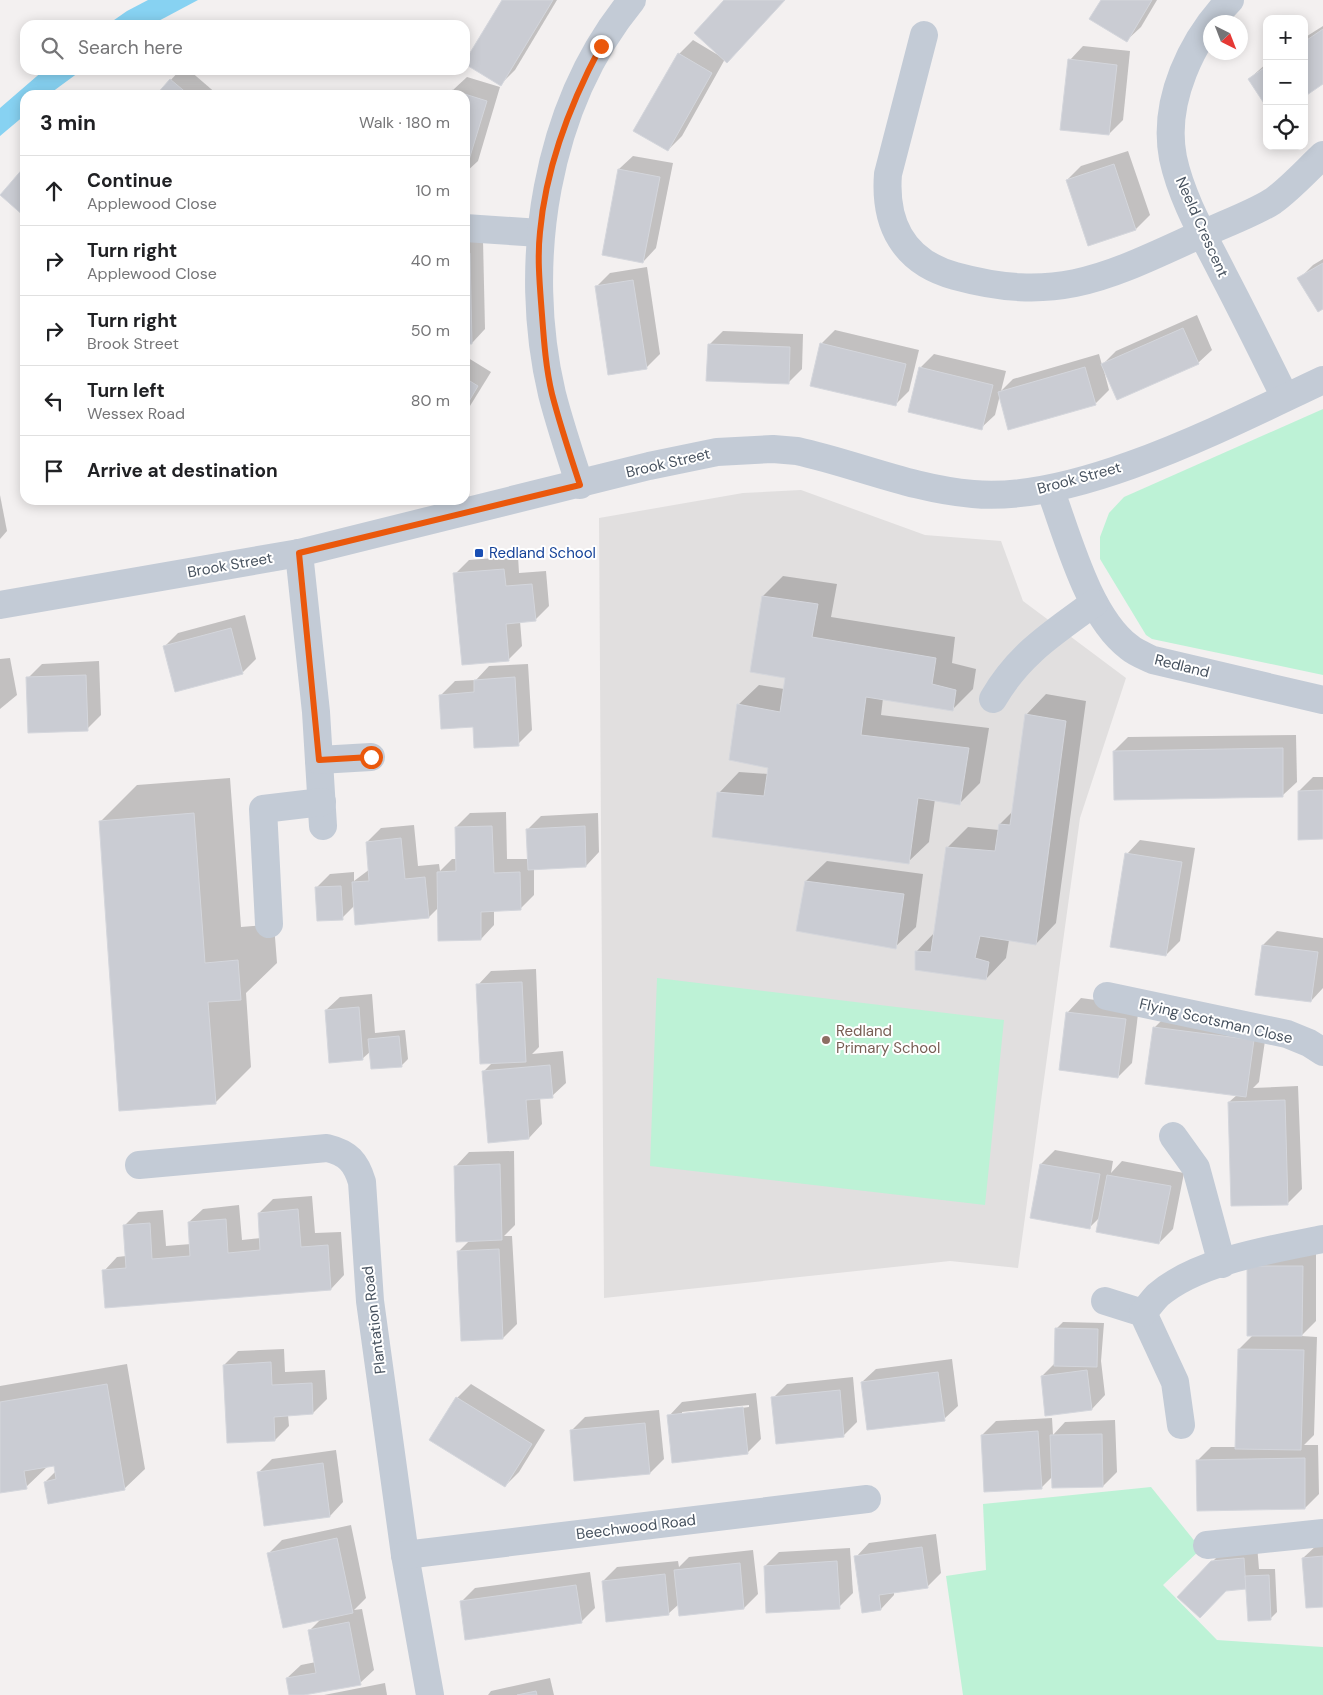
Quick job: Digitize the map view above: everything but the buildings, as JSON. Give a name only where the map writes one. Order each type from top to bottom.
[{"type":"street","points":[[580,485],[552,393],[540,285],[540,233],[546,193],[569,114],[601,46],[632,0]]},
{"type":"street","name":"Neeld Crescent","points":[[1230,0],[1212,18],[1192,52],[1177,90],[1172,124],[1173,157],[1184,193],[1202,234],[1285,397]]},
{"type":"street","points":[[924,35],[888,174],[886,194],[895,230],[909,251],[925,264],[946,273],[1001,286],[1028,288],[1088,282],[1117,272],[1272,202],[1323,155]]},
{"type":"street","points":[[470,228],[540,233]]},
{"type":"street","name":"Brook Street","points":[[0,605],[299,553],[580,485],[649,466],[717,452],[773,449],[818,456],[940,490],[975,494],[1050,489],[1112,471],[1177,446],[1323,380]]},
{"type":"street","name":"Redland","points":[[1050,489],[1094,603],[1122,641],[1130,648],[1153,660],[1323,700]]},
{"type":"street","points":[[269,924],[263,809],[323,814],[299,553]]},
{"type":"street","points":[[992,699],[1014,666],[1030,651],[1094,603]]},
{"type":"street","points":[[319,760],[371,757]]},
{"type":"street","name":"Flying Scotsman Close","points":[[1107,996],[1287,1034],[1309,1042],[1323,1052]]},
{"type":"street","points":[[1173,1136],[1196,1168],[1222,1264]]},
{"type":"street","name":"Plantation Road","points":[[139,1165],[328,1148],[340,1151],[351,1158],[362,1182],[370,1301],[405,1555],[430,1695]]},
{"type":"street","points":[[1143,1313],[1158,1296],[1175,1284],[1222,1264],[1252,1253],[1323,1239]]},
{"type":"street","points":[[1105,1301],[1143,1313],[1175,1382],[1181,1425]]},
{"type":"street","name":"Beechwood Road","points":[[405,1555],[867,1499]]},
{"type":"street","points":[[1207,1545],[1323,1533]]},
{"type":"shaded area","name":"Redland Primary School","points":[[801,490],[925,535],[1001,541],[1023,601],[1126,678],[1080,818],[1018,1268],[950,1261],[604,1298],[599,518],[743,493]]},
{"type":"green space","points":[[1323,409],[1323,675],[1152,639],[1146,635],[1100,559],[1100,537],[1109,513],[1124,497]]},
{"type":"green space","points":[[657,978],[1004,1020],[985,1205],[650,1166]]},
{"type":"green space","points":[[1151,1487],[1201,1549],[1163,1585],[1217,1640],[1323,1647],[1323,1695],[963,1695],[946,1576],[986,1570],[983,1504]]},
{"type":"water","points":[[148,0],[198,0],[160,20],[114,20]]},
{"type":"water","points":[[38,75],[75,75],[55,90],[21,90]]},
{"type":"water","points":[[20,91],[20,119],[0,136],[0,108]]},
{"type":"place","name":"Redland School","points":[[479,553]]},
{"type":"place","name":"Redland Primary School","points":[[826,1040]]},
{"type":"route","points":[[371,757],[319,760],[316,712],[299,553],[580,485],[552,393],[544,341],[540,285],[540,233],[546,193],[556,150],[584,78],[601,46]]}]
